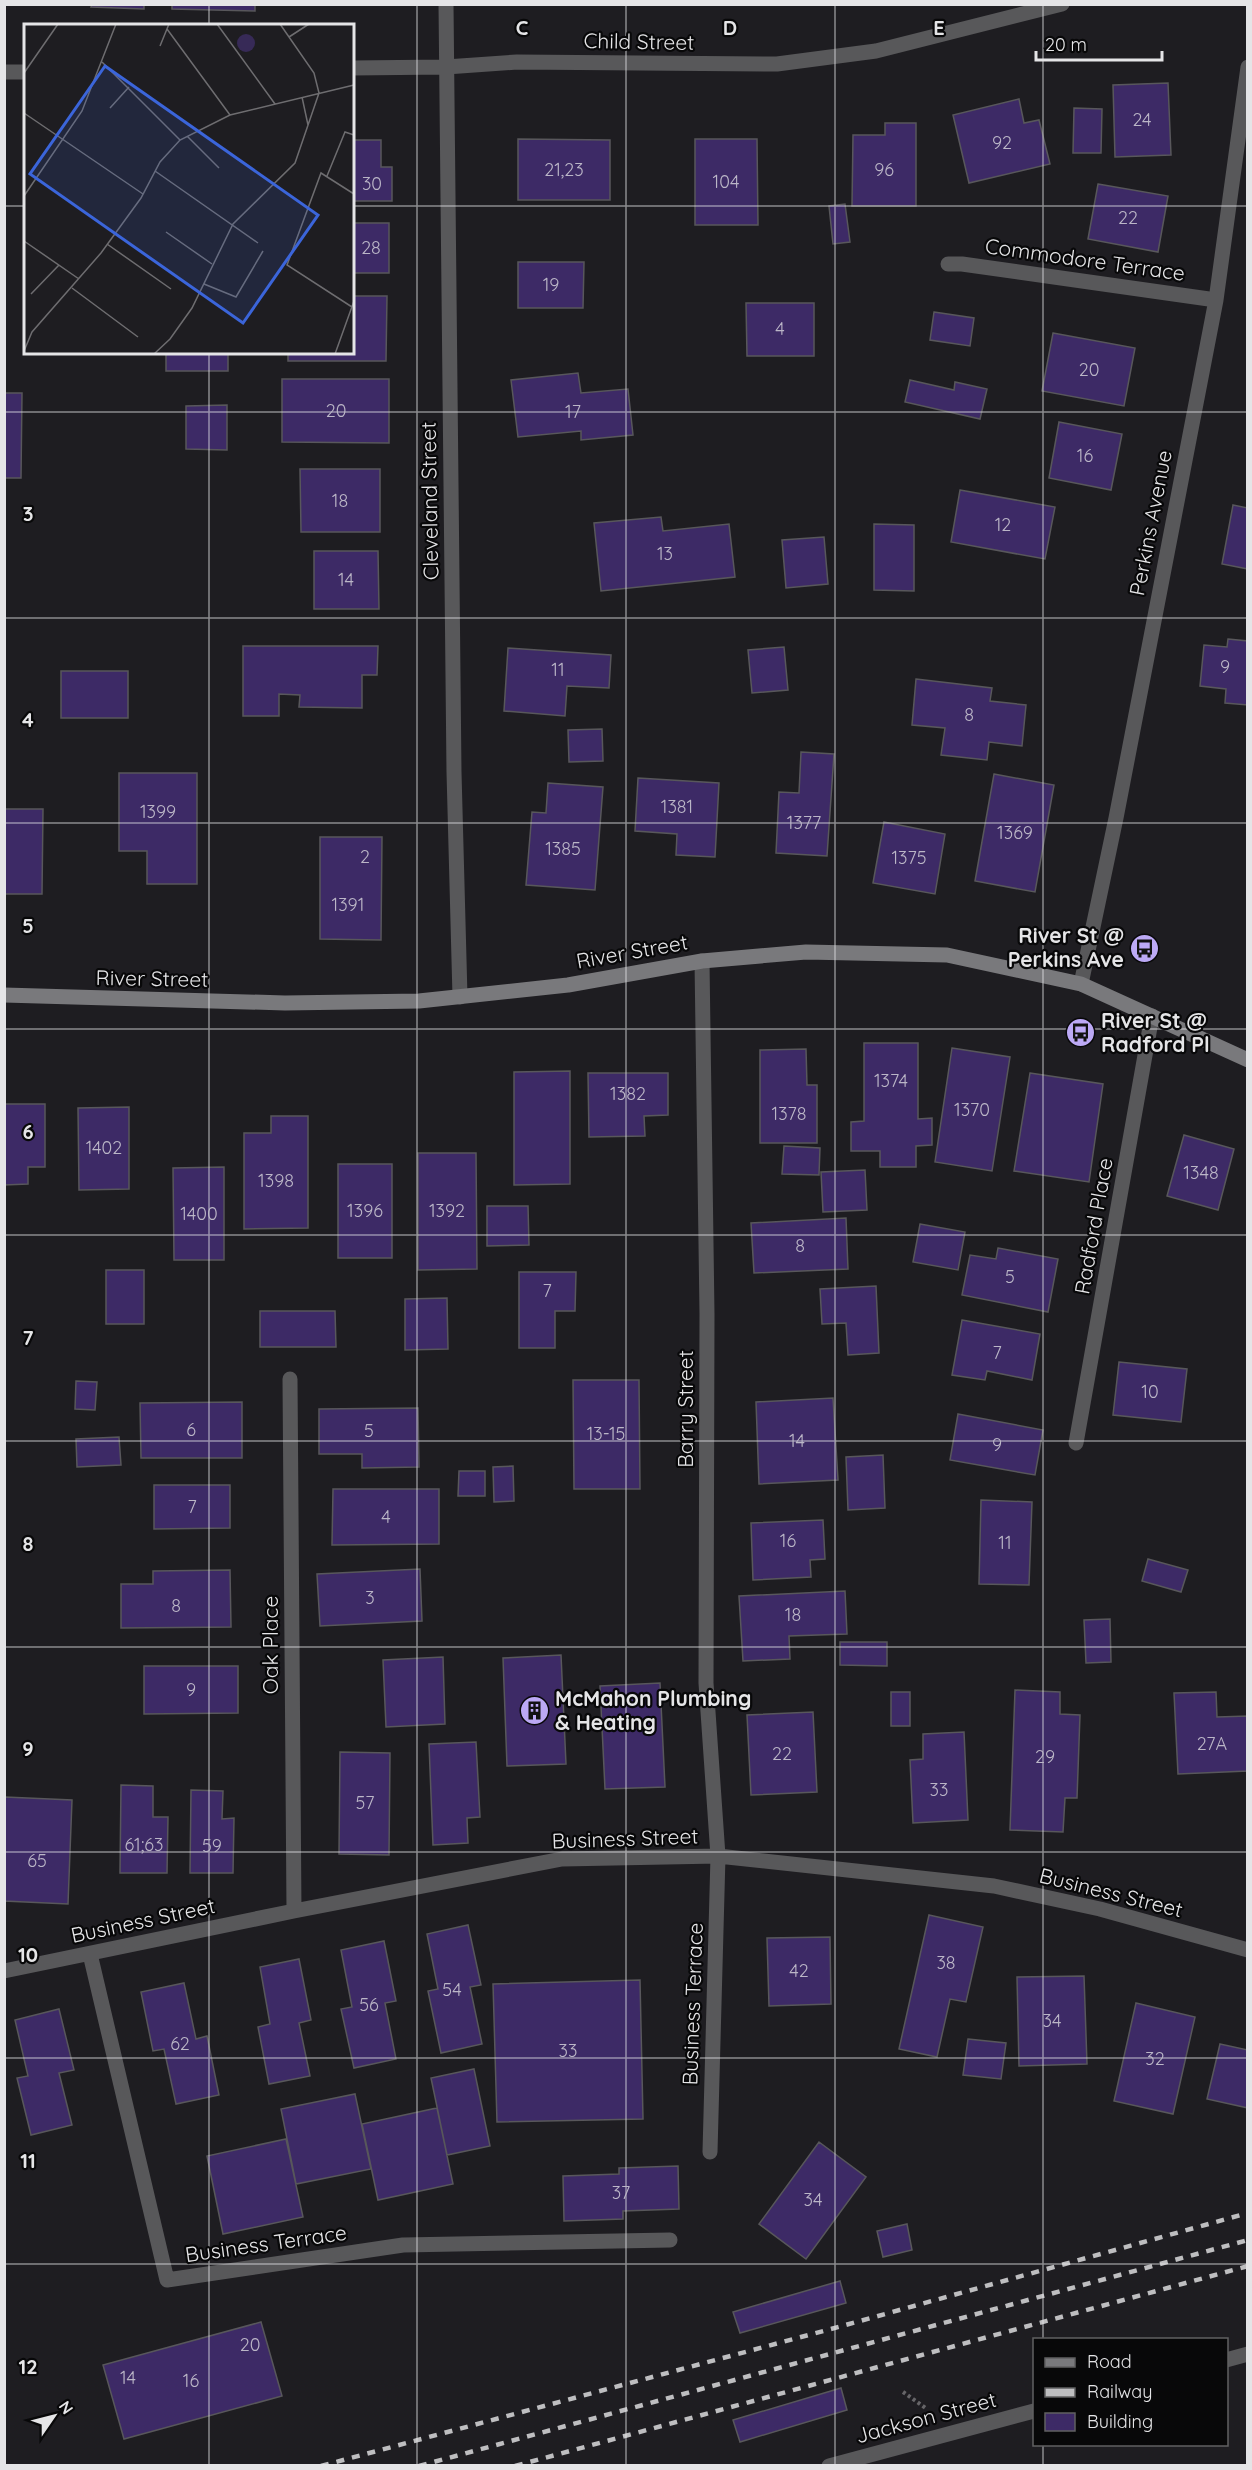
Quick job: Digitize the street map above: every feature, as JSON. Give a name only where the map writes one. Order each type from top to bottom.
[{"type":"main road","name":"River Street","points":[[4,995],[285,1003],[419,1001],[568,985],[702,961],[806,952],[947,955],[1081,984],[1248,1060]]},
{"type":"street","name":"Cleveland Street","points":[[446,4],[454,772],[460,997]]},
{"type":"street","name":"Child Street","points":[[354,68],[446,67],[517,62],[777,64],[876,51],[1062,4]]},
{"type":"street","name":"Perkins Avenue","points":[[1081,984],[1116,818],[1216,300],[1248,67]]},
{"type":"street","points":[[4,72],[24,72]]},
{"type":"street","name":"Commodore Terrace","points":[[948,264],[962,264],[1216,300]]},
{"type":"street","name":"Barry Street","points":[[702,961],[707,1302],[706,1683],[718,1856]]},
{"type":"street","name":"Radford Place","points":[[1076,1443],[1152,1016]]},
{"type":"street","name":"Oak Place","points":[[290,1379],[294,1911]]},
{"type":"street","name":"Business Street","points":[[4,1971],[562,1859],[718,1856],[994,1886],[1100,1909],[1248,1950]]},
{"type":"street","name":"Business Terrace","points":[[710,2152],[718,1856]]},
{"type":"street","name":"Business Terrace","points":[[90,1954],[167,2280],[403,2245],[670,2240]]},
{"type":"street","points":[[1228,2360],[1248,2354]]},
{"type":"street","name":"Jackson Street","points":[[829,2466],[1033,2412]]},
{"type":"building","points":[[92,4],[144,4],[144,9],[91,7]]},
{"type":"building","points":[[172,4],[255,4],[255,11],[172,9]]},
{"type":"building","points":[[1168,83],[1171,155],[1115,157],[1113,85]]},
{"type":"building","points":[[1019,99],[1024,123],[1039,120],[1050,164],[969,183],[953,115]]},
{"type":"building","points":[[1074,108],[1102,109],[1101,153],[1073,153]]},
{"type":"building","points":[[885,123],[916,123],[916,206],[852,206],[853,135],[885,135]]},
{"type":"building","points":[[518,139],[610,140],[610,200],[518,200]]},
{"type":"building","points":[[695,139],[757,139],[758,225],[695,225]]},
{"type":"building","points":[[354,140],[381,140],[381,167],[392,167],[392,201],[354,201]]},
{"type":"building","points":[[1098,184],[1168,196],[1158,252],[1088,239]]},
{"type":"building","points":[[845,204],[850,242],[833,244],[829,206]]},
{"type":"building","points":[[354,223],[389,223],[389,273],[354,273]]},
{"type":"building","points":[[518,262],[584,262],[583,308],[518,308]]},
{"type":"building","points":[[354,296],[387,296],[386,361],[288,361],[288,354],[354,354]]},
{"type":"building","points":[[746,303],[814,303],[814,356],[747,356]]},
{"type":"building","points":[[934,312],[974,318],[970,346],[930,340]]},
{"type":"building","points":[[1053,333],[1135,348],[1124,406],[1042,391]]},
{"type":"building","points":[[166,354],[228,354],[228,371],[166,371]]},
{"type":"building","points":[[578,373],[581,393],[628,389],[633,435],[581,440],[581,431],[518,437],[511,380]]},
{"type":"building","points":[[282,379],[389,379],[389,443],[282,442]]},
{"type":"building","points":[[910,380],[954,390],[955,382],[987,389],[980,419],[905,402]]},
{"type":"building","points":[[4,393],[22,393],[21,478],[4,478]]},
{"type":"building","points":[[227,405],[227,450],[186,449],[186,406]]},
{"type":"building","points":[[1059,422],[1122,434],[1111,490],[1049,478]]},
{"type":"building","points":[[300,469],[380,469],[380,532],[301,532]]},
{"type":"building","points":[[960,490],[1055,507],[1045,559],[951,542]]},
{"type":"building","points":[[1233,505],[1248,508],[1248,569],[1222,564]]},
{"type":"building","points":[[661,517],[663,531],[729,524],[735,577],[601,591],[594,523]]},
{"type":"building","points":[[874,524],[914,525],[914,591],[874,590]]},
{"type":"building","points":[[824,537],[828,584],[786,588],[782,540]]},
{"type":"building","points":[[314,551],[378,551],[379,609],[314,609]]},
{"type":"building","points":[[1228,639],[1248,641],[1248,705],[1225,703],[1226,689],[1200,686],[1204,645],[1227,647]]},
{"type":"building","points":[[243,646],[378,646],[377,675],[362,675],[362,708],[299,707],[300,695],[279,694],[279,716],[243,716]]},
{"type":"building","points":[[784,647],[788,690],[752,693],[748,650]]},
{"type":"building","points":[[508,648],[611,655],[609,688],[567,686],[565,716],[504,711]]},
{"type":"building","points":[[61,671],[128,671],[128,718],[61,718]]},
{"type":"building","points":[[916,679],[992,688],[990,701],[1026,705],[1022,746],[989,742],[987,760],[941,755],[945,728],[912,725]]},
{"type":"building","points":[[602,729],[603,761],[569,762],[568,730]]},
{"type":"building","points":[[801,752],[834,754],[827,856],[776,853],[779,792],[799,793]]},
{"type":"building","points":[[119,773],[197,773],[197,884],[147,884],[147,851],[119,851]]},
{"type":"building","points":[[994,774],[1054,785],[1035,892],[975,881]]},
{"type":"building","points":[[638,778],[719,783],[715,857],[676,855],[677,834],[635,831]]},
{"type":"building","points":[[548,783],[603,787],[595,890],[526,885],[532,812],[546,813]]},
{"type":"building","points":[[4,809],[43,809],[42,894],[4,894]]},
{"type":"building","points":[[884,822],[945,834],[935,894],[873,883]]},
{"type":"building","points":[[320,837],[382,837],[381,940],[320,939]]},
{"type":"building","points":[[864,1043],[918,1043],[918,1119],[932,1118],[932,1145],[916,1146],[916,1167],[880,1167],[880,1151],[851,1151],[851,1122],[864,1121]]},
{"type":"building","points":[[952,1048],[1010,1057],[992,1171],[935,1162]]},
{"type":"building","points":[[806,1049],[807,1085],[817,1085],[817,1143],[760,1143],[760,1050]]},
{"type":"building","points":[[570,1071],[570,1184],[514,1185],[514,1072]]},
{"type":"building","points":[[588,1073],[668,1073],[668,1115],[644,1116],[645,1136],[589,1137]]},
{"type":"building","points":[[1030,1073],[1103,1084],[1089,1182],[1014,1171]]},
{"type":"building","points":[[4,1104],[45,1104],[45,1167],[28,1167],[28,1184],[4,1185]]},
{"type":"building","points":[[129,1107],[129,1189],[79,1190],[78,1108]]},
{"type":"building","points":[[271,1116],[308,1116],[308,1228],[244,1229],[244,1133],[271,1133]]},
{"type":"building","points":[[1184,1135],[1234,1149],[1218,1210],[1167,1196]]},
{"type":"building","points":[[784,1146],[820,1148],[819,1175],[782,1174]]},
{"type":"building","points":[[418,1153],[476,1153],[477,1269],[418,1270]]},
{"type":"building","points":[[338,1164],[392,1164],[392,1258],[338,1258]]},
{"type":"building","points":[[224,1167],[224,1260],[174,1260],[173,1168]]},
{"type":"building","points":[[865,1170],[867,1210],[823,1212],[821,1172]]},
{"type":"building","points":[[487,1206],[528,1206],[529,1245],[487,1246]]},
{"type":"building","points":[[846,1218],[848,1269],[754,1273],[751,1223]]},
{"type":"building","points":[[920,1224],[965,1232],[958,1270],[913,1262]]},
{"type":"building","points":[[998,1248],[1058,1259],[1048,1312],[962,1295],[970,1255],[996,1259]]},
{"type":"building","points":[[106,1270],[144,1270],[144,1324],[106,1324]]},
{"type":"building","points":[[519,1272],[576,1272],[575,1311],[555,1311],[555,1348],[519,1348]]},
{"type":"building","points":[[876,1286],[879,1353],[848,1355],[846,1323],[822,1324],[820,1289]]},
{"type":"building","points":[[447,1298],[448,1349],[405,1350],[405,1299]]},
{"type":"building","points":[[260,1311],[335,1311],[336,1347],[260,1347]]},
{"type":"building","points":[[962,1320],[1040,1334],[1032,1380],[987,1371],[985,1380],[952,1375]]},
{"type":"building","points":[[1119,1362],[1187,1369],[1181,1422],[1113,1415]]},
{"type":"building","points":[[573,1380],[639,1380],[640,1489],[574,1489]]},
{"type":"building","points":[[76,1381],[97,1382],[95,1410],[75,1409]]},
{"type":"building","points":[[833,1398],[838,1480],[759,1484],[756,1402]]},
{"type":"building","points":[[242,1402],[242,1458],[141,1458],[140,1403]]},
{"type":"building","points":[[418,1408],[419,1467],[362,1468],[362,1454],[319,1454],[319,1409]]},
{"type":"building","points":[[958,1414],[1043,1430],[1035,1475],[950,1460]]},
{"type":"building","points":[[119,1437],[121,1465],[77,1467],[76,1439]]},
{"type":"building","points":[[883,1455],[885,1508],[848,1510],[846,1457]]},
{"type":"building","points":[[513,1466],[514,1501],[494,1502],[493,1467]]},
{"type":"building","points":[[459,1471],[485,1471],[485,1496],[458,1496]]},
{"type":"building","points":[[154,1485],[230,1485],[230,1528],[154,1529]]},
{"type":"building","points":[[333,1489],[439,1489],[439,1544],[332,1545]]},
{"type":"building","points":[[981,1500],[1032,1502],[1029,1585],[979,1584]]},
{"type":"building","points":[[823,1520],[825,1559],[810,1560],[811,1577],[753,1580],[751,1523]]},
{"type":"building","points":[[1148,1559],[1188,1570],[1181,1592],[1142,1581]]},
{"type":"building","points":[[420,1569],[422,1621],[320,1626],[317,1574]]},
{"type":"building","points":[[230,1570],[231,1627],[121,1628],[121,1584],[153,1584],[153,1571]]},
{"type":"building","points":[[845,1591],[847,1634],[789,1636],[790,1659],[743,1661],[739,1596]]},
{"type":"building","points":[[1110,1619],[1111,1662],[1086,1663],[1084,1620]]},
{"type":"building","points":[[840,1642],[887,1642],[887,1666],[840,1665]]},
{"type":"building","name":"McMahon Plumbing & Heating","points":[[561,1655],[566,1764],[507,1766],[503,1658]]},
{"type":"building","points":[[443,1657],[445,1724],[386,1727],[383,1660]]},
{"type":"building","points":[[144,1666],[238,1666],[238,1713],[144,1714]]},
{"type":"building","points":[[660,1683],[665,1787],[605,1789],[600,1686]]},
{"type":"building","points":[[1015,1690],[1060,1692],[1060,1714],[1080,1715],[1077,1798],[1065,1798],[1063,1832],[1010,1830]]},
{"type":"building","points":[[891,1692],[910,1692],[910,1726],[891,1726]]},
{"type":"building","points":[[1216,1692],[1217,1717],[1248,1716],[1248,1771],[1178,1774],[1174,1693]]},
{"type":"building","points":[[813,1712],[817,1792],[751,1795],[747,1715]]},
{"type":"building","points":[[964,1732],[968,1820],[913,1823],[910,1760],[923,1759],[923,1734]]},
{"type":"building","points":[[476,1742],[480,1817],[467,1818],[468,1843],[433,1845],[429,1744]]},
{"type":"building","points":[[340,1752],[390,1753],[389,1855],[339,1854]]},
{"type":"building","points":[[121,1785],[153,1786],[153,1817],[168,1817],[167,1873],[120,1873]]},
{"type":"building","points":[[191,1790],[223,1791],[222,1819],[234,1818],[233,1873],[190,1873]]},
{"type":"building","points":[[5,1797],[72,1800],[68,1904],[4,1901]]},
{"type":"building","points":[[929,1915],[983,1927],[966,2002],[950,1999],[937,2057],[899,2049]]},
{"type":"building","points":[[468,1925],[481,1985],[470,1987],[482,2044],[441,2053],[428,1991],[438,1989],[427,1934]]},
{"type":"building","points":[[830,1937],[831,2004],[769,2006],[767,1938]]},
{"type":"building","points":[[384,1941],[396,2001],[385,2003],[396,2059],[354,2068],[341,2009],[352,2007],[341,1950]]},
{"type":"building","points":[[299,1959],[311,2020],[299,2023],[310,2076],[269,2084],[258,2027],[270,2024],[260,1967]]},
{"type":"building","points":[[1084,1976],[1087,2064],[1019,2066],[1017,1977]]},
{"type":"building","points":[[640,1980],[643,2119],[497,2122],[493,1984]]},
{"type":"building","points":[[184,1983],[196,2039],[207,2036],[219,2095],[176,2104],[164,2049],[153,2051],[141,1992]]},
{"type":"building","points":[[1136,2003],[1195,2017],[1173,2114],[1114,2101]]},
{"type":"building","points":[[59,2009],[74,2070],[59,2073],[72,2125],[31,2135],[17,2078],[28,2076],[15,2020]]},
{"type":"building","points":[[968,2039],[1006,2043],[1001,2079],[963,2075]]},
{"type":"building","points":[[1220,2044],[1248,2050],[1248,2108],[1207,2099]]},
{"type":"building","points":[[474,2069],[490,2146],[447,2155],[431,2078]]},
{"type":"building","points":[[355,2094],[371,2169],[296,2184],[281,2109]]},
{"type":"building","points":[[437,2108],[453,2184],[378,2200],[362,2124]]},
{"type":"building","points":[[286,2139],[303,2217],[223,2234],[207,2156]]},
{"type":"building","points":[[819,2142],[866,2177],[806,2259],[759,2224]]},
{"type":"building","points":[[678,2166],[679,2209],[623,2211],[623,2219],[564,2221],[563,2176],[619,2174],[619,2168]]},
{"type":"building","points":[[907,2224],[912,2250],[883,2257],[877,2231]]},
{"type":"building","points":[[840,2281],[846,2303],[740,2333],[733,2312]]},
{"type":"building","points":[[261,2322],[282,2396],[124,2439],[103,2365]]},
{"type":"building","points":[[841,2388],[847,2410],[740,2442],[733,2420]]},
{"type":"railway","points":[[321,2466],[842,2326],[1248,2213]]},
{"type":"railway","points":[[419,2466],[1248,2240]]},
{"type":"railway","points":[[515,2466],[1248,2266]]},
{"type":"place","name":"River St @ Perkins Ave","points":[[1145,948]]},
{"type":"place","name":"River St @ Radford Pl","points":[[1080,1033]]},
{"type":"place","name":"McMahon Plumbing & Heating","points":[[534,1711]]}]
